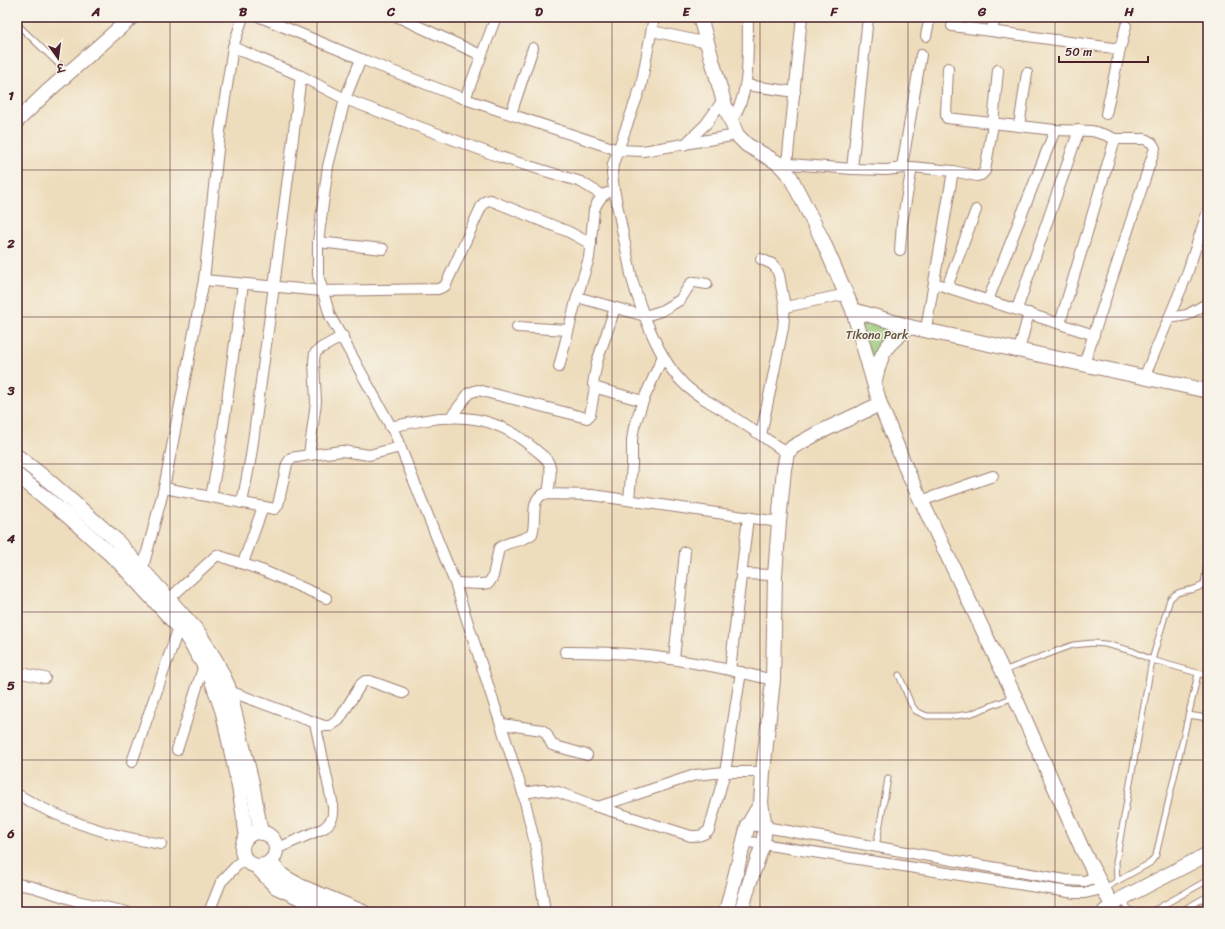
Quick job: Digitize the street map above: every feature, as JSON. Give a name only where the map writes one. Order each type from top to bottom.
[{"type":"street","points":[[17,120],[132,17]]},
{"type":"street","points":[[140,584],[142,569],[164,488],[204,280],[220,131],[233,47],[243,17]]},
{"type":"street","points":[[260,17],[465,99],[618,150],[643,151],[737,135]]},
{"type":"street","points":[[398,17],[482,55]]},
{"type":"street","points":[[465,99],[496,17]]},
{"type":"street","points":[[654,17],[640,86],[613,169],[614,188],[632,279],[645,316],[663,356],[683,383],[694,392],[787,453]]},
{"type":"street","points":[[700,17],[723,100],[737,135],[747,145],[783,163],[852,169],[886,170],[907,167],[953,171],[981,176],[985,171],[993,124],[998,70]]},
{"type":"street","points":[[731,122],[740,106],[746,84],[748,17]]},
{"type":"street","points":[[802,17],[795,92],[783,163],[822,239],[847,294],[880,404],[907,471],[1015,697],[1058,797],[1099,883],[1112,905],[1208,854]]},
{"type":"street","points":[[852,169],[868,17]]},
{"type":"street","points":[[926,36],[930,17]]},
{"type":"street","points":[[991,32],[996,17]]},
{"type":"street","points":[[952,26],[1120,49]]},
{"type":"street","points":[[1106,114],[1126,26]]},
{"type":"street","points":[[652,31],[708,43]]},
{"type":"street","points":[[233,47],[300,76],[346,99],[500,157],[581,182],[602,195]]},
{"type":"street","points":[[511,114],[533,48]]},
{"type":"street","points":[[900,250],[907,167],[921,55]]},
{"type":"street","points":[[362,59],[346,99],[328,166],[318,242],[318,275],[330,316],[395,434],[455,583],[502,724],[523,793],[535,844],[545,912]]},
{"type":"street","points":[[948,68],[947,118],[1055,130],[1098,132],[1115,139],[1145,139],[1152,143],[1155,148],[1084,364]]},
{"type":"street","points":[[1019,126],[1027,73]]},
{"type":"street","points":[[242,502],[251,456],[300,76]]},
{"type":"street","points":[[746,84],[795,92]]},
{"type":"street","points":[[684,145],[706,124],[723,100]]},
{"type":"street","points":[[988,300],[1055,130]]},
{"type":"street","points":[[1017,309],[1079,130]]},
{"type":"street","points":[[1060,323],[1115,139]]},
{"type":"street","points":[[926,329],[953,171]]},
{"type":"street","points":[[558,367],[577,297],[586,273],[591,244],[594,210],[602,195],[614,188]]},
{"type":"street","points":[[204,280],[322,291],[430,290],[442,288],[447,282],[482,205],[486,201],[490,200],[569,232],[591,244]]},
{"type":"street","points":[[947,287],[976,210]]},
{"type":"street","points":[[1144,378],[1186,277],[1208,210]]},
{"type":"street","points":[[318,242],[384,249]]},
{"type":"street","points":[[761,259],[772,264],[776,268],[779,274],[785,307],[783,328],[761,435]]},
{"type":"street","points":[[577,297],[645,316],[661,311],[680,300],[691,283],[695,282],[707,284]]},
{"type":"street","points":[[934,282],[1094,335]]},
{"type":"street","points":[[212,497],[243,284]]},
{"type":"street","points":[[785,307],[847,294]]},
{"type":"street","points":[[1169,318],[1186,315],[1208,303]]},
{"type":"street","points":[[451,417],[468,393],[478,390],[587,418],[590,415],[595,387],[593,380],[597,362],[615,308]]},
{"type":"street","points":[[853,310],[910,327],[926,329],[1208,391]]},
{"type":"street","points":[[1019,350],[1029,313]]},
{"type":"street","points":[[517,327],[568,330]]},
{"type":"street","points":[[874,382],[879,361],[885,349],[894,338],[910,327]]},
{"type":"street","points":[[309,455],[316,402],[315,353],[342,336]]},
{"type":"street","points":[[629,500],[634,427],[643,401],[663,356]]},
{"type":"street","points":[[595,387],[643,401]]},
{"type":"street","points":[[741,912],[763,844],[766,827],[761,803],[773,680],[775,575],[784,469],[787,453],[793,447],[818,433],[880,404]]},
{"type":"street","points":[[390,427],[424,420],[464,417],[493,423],[505,428],[518,436],[545,458],[550,465],[551,468],[548,494]]},
{"type":"street","points":[[164,488],[273,509],[278,507],[286,464],[289,460],[296,457],[342,451],[369,455],[400,447]]},
{"type":"street","points":[[17,456],[49,481],[115,539],[198,632],[216,661],[229,691],[252,783],[261,833]]},
{"type":"street","points":[[17,475],[68,516],[119,562],[185,634],[209,672],[223,713],[239,787],[247,837]]},
{"type":"street","points":[[921,501],[993,476]]},
{"type":"street","points":[[455,583],[482,584],[489,582],[494,576],[499,548],[506,543],[532,534],[534,528],[536,502],[540,495],[592,495],[779,522]]},
{"type":"street","points":[[243,563],[263,507]]},
{"type":"street","points":[[730,670],[748,517]]},
{"type":"street","points":[[674,659],[685,552]]},
{"type":"street","points":[[169,599],[217,556],[243,563],[264,571],[326,598]]},
{"type":"street","points":[[741,574],[775,575]]},
{"type":"street","points":[[132,762],[179,627]]},
{"type":"street","points":[[565,652],[607,652],[674,659],[773,680]]},
{"type":"street","points":[[176,750],[204,665]]},
{"type":"street","points":[[17,672],[45,678]]},
{"type":"street","points":[[523,793],[550,790],[598,807],[691,836],[704,835],[709,830],[725,772],[741,672]]},
{"type":"street","points":[[229,691],[324,726],[335,724],[339,720],[361,684],[366,681],[370,681],[403,693]]},
{"type":"street","points":[[276,849],[324,828],[333,818],[333,806],[315,723]]},
{"type":"street","points":[[502,724],[542,730],[546,733],[552,745],[587,755]]},
{"type":"street","points":[[598,807],[695,775],[725,772],[763,772]]},
{"type":"street","points":[[17,794],[78,824],[129,839],[161,844]]},
{"type":"street","points":[[726,912],[748,825],[761,803]]},
{"type":"street","points":[[748,825],[1065,880],[1099,883]]},
{"type":"street","points":[[250,862],[262,866],[270,862],[275,856],[276,849],[273,840],[269,836],[261,833],[253,833],[247,837],[242,845],[242,851],[250,862],[276,887],[331,912]]},
{"type":"street","points":[[743,841],[1075,893],[1085,893],[1099,883]]},
{"type":"street","points":[[211,911],[221,882],[250,862]]},
{"type":"street","points":[[270,862],[283,876],[302,887],[363,912]]},
{"type":"street","points":[[17,884],[33,887],[77,901],[126,912]]},
{"type":"lane","points":[[17,24],[68,73]]},
{"type":"lane","points":[[1116,881],[1116,862],[1152,660],[1170,599],[1175,594],[1194,590],[1204,584],[1208,556]]},
{"type":"lane","points":[[1002,671],[1073,645],[1093,643],[1105,644],[1132,651],[1152,660],[1208,676]]},
{"type":"lane","points":[[1099,883],[1116,881],[1150,863],[1156,855],[1198,674]]},
{"type":"lane","points":[[899,675],[911,704],[916,711],[927,716],[955,716],[970,714],[1015,697]]},
{"type":"lane","points":[[1188,715],[1208,718]]},
{"type":"lane","points":[[876,846],[888,778]]},
{"type":"lane","points":[[1151,912],[1208,880]]},
{"type":"lane","points":[[1179,912],[1208,896]]},
{"type":"lane","points":[[1112,905],[1131,912]]},
{"type":"lane","points":[[1202,912],[1208,909]]},
{"type":"green space","name":"Tikona Park","points":[[855,314],[904,328],[875,366]]}]
